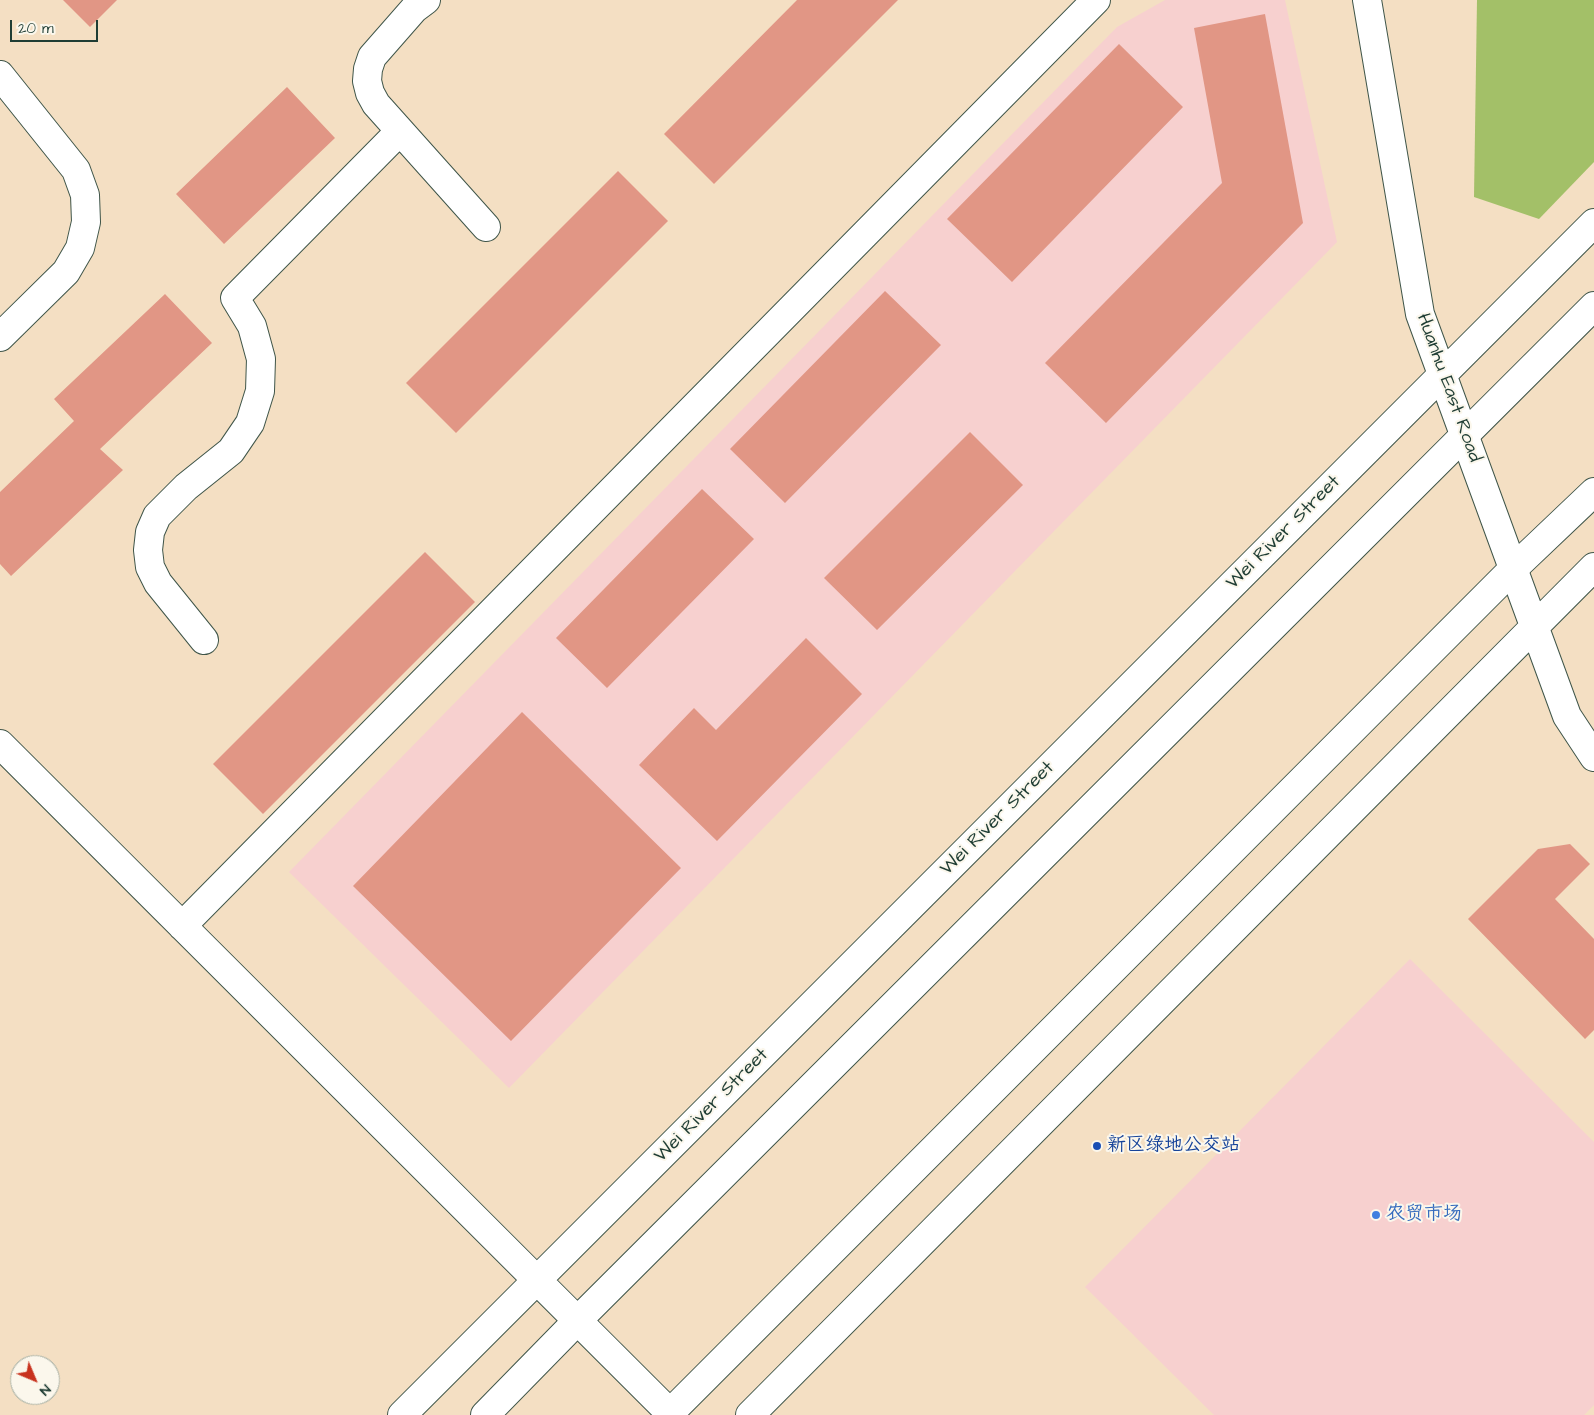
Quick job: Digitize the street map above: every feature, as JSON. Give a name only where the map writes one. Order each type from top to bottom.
[{"type":"street","points":[[182,926],[1096,0]]},
{"type":"street","name":"Huanhu East Road","points":[[1367,0],[1420,314],[1567,716],[1594,757]]},
{"type":"street","points":[[415,3],[372,57],[367,81],[370,93],[376,104],[486,227]]},
{"type":"street","points":[[0,75],[76,170],[85,195],[86,222],[80,248],[66,272],[0,337]]},
{"type":"street","points":[[204,640],[158,583],[150,567],[148,550],[150,532],[157,516],[186,487],[231,450],[250,423],[260,391],[261,358],[252,326],[235,298],[400,131]]},
{"type":"street","name":"Wei River Street","points":[[402,1415],[1594,223]]},
{"type":"street","points":[[485,1415],[1594,306]]},
{"type":"street","points":[[0,744],[670,1414],[1513,569],[1594,492]]},
{"type":"street","points":[[750,1415],[1594,567]]},
{"type":"shaded area","points":[[1165,0],[1285,0],[1337,242],[509,1088],[289,872],[1117,27]]},
{"type":"shaded area","name":"农贸市场","points":[[1410,959],[1594,1142],[1594,1405],[1584,1415],[1214,1415],[1085,1287]]},
{"type":"green space","points":[[1477,0],[1594,0],[1594,162],[1539,219],[1474,197]]},
{"type":"building","points":[[63,0],[117,0],[90,27]]},
{"type":"building","points":[[797,0],[898,0],[714,184],[664,134]]},
{"type":"building","points":[[1265,14],[1303,223],[1106,423],[1045,363],[1222,183],[1194,28]]},
{"type":"building","points":[[1119,44],[1183,107],[1012,282],[947,219]]},
{"type":"building","points":[[287,87],[335,138],[224,244],[176,194]]},
{"type":"building","points":[[618,171],[668,221],[456,433],[406,383]]},
{"type":"building","points":[[885,291],[941,345],[785,503],[730,449]]},
{"type":"building","points":[[165,294],[212,343],[100,449],[123,470],[11,576],[0,564],[0,492],[74,421],[54,399]]},
{"type":"building","points":[[970,432],[1023,485],[877,630],[824,578]]},
{"type":"building","points":[[702,489],[754,539],[607,688],[556,638]]},
{"type":"building","points":[[425,552],[475,602],[263,814],[213,764]]},
{"type":"building","points":[[806,638],[862,694],[717,841],[639,765],[694,708],[716,730]]},
{"type":"building","points":[[522,712],[681,868],[511,1041],[353,886]]},
{"type":"building","points":[[1570,844],[1590,864],[1555,899],[1594,939],[1594,1030],[1585,1039],[1468,919],[1538,849]]},
{"type":"place","name":"新区绿地公交站","points":[[1097,1146]]},
{"type":"place","name":"农贸市场","points":[[1376,1215]]}]
